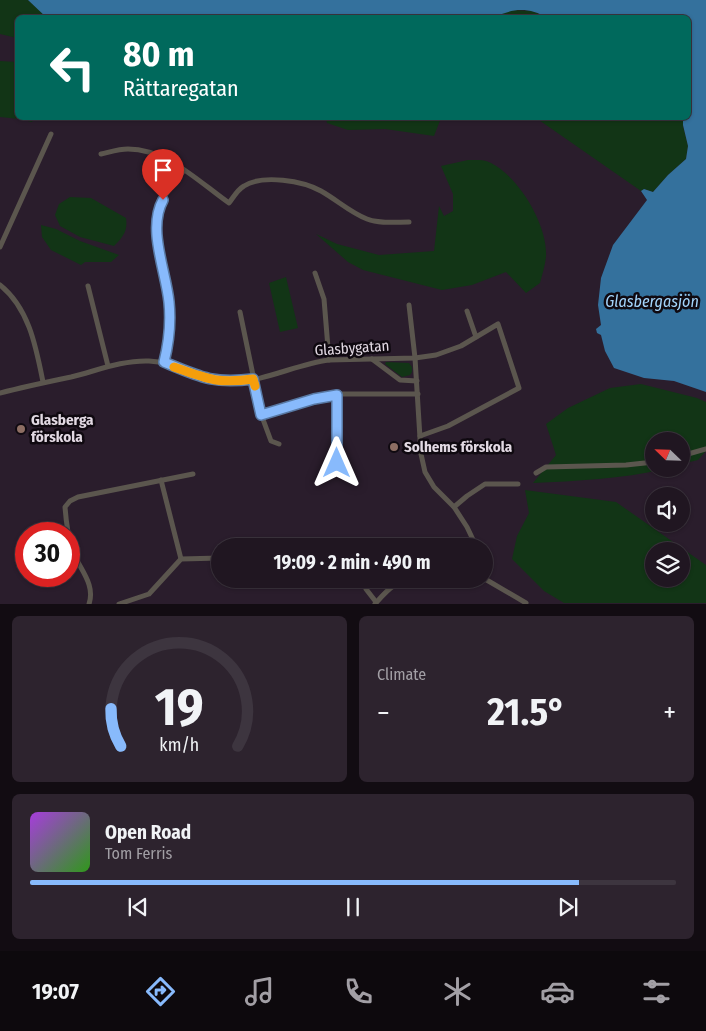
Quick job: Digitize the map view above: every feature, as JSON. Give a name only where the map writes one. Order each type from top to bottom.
[{"type":"street","points":[[0,247],[52,134]]},
{"type":"street","points":[[101,154],[122,150],[141,151],[159,157],[184,170],[229,204],[242,187],[249,184],[262,181],[286,181],[300,183],[317,189],[370,220],[409,222]]},
{"type":"street","points":[[164,362],[170,316],[168,292],[156,223],[159,208],[184,170]]},
{"type":"street","points":[[315,273],[324,299],[329,360]]},
{"type":"street","points":[[0,284],[9,292],[23,311],[37,350],[43,382]]},
{"type":"street","points":[[88,286],[108,366]]},
{"type":"street","points":[[410,305],[423,463],[427,476],[434,487],[454,508],[472,538]]},
{"type":"street","points":[[467,311],[476,337]]},
{"type":"street","points":[[240,312],[261,415],[271,441],[279,444]]},
{"type":"street","name":"Glasbygatan","points":[[0,392],[71,377],[108,366],[147,361],[164,362],[204,378],[232,382],[253,379],[317,361],[415,358],[444,353],[498,324],[519,388],[448,426],[420,436]]},
{"type":"street","points":[[372,358],[400,380],[417,380]]},
{"type":"street","points":[[261,415],[307,401],[337,395],[358,393],[418,394]]},
{"type":"street","points":[[337,395],[337,463],[348,468]]},
{"type":"street","points":[[690,453],[706,449]]},
{"type":"street","points":[[536,473],[546,467],[626,466],[645,463]]},
{"type":"street","points":[[89,604],[92,596],[88,581],[72,550],[65,507],[70,501],[78,497],[192,474]]},
{"type":"street","points":[[161,480],[181,559]]},
{"type":"street","points":[[454,508],[467,496],[486,484],[518,484]]},
{"type":"street","points":[[119,604],[149,594],[181,559],[211,558]]},
{"type":"street","points":[[493,584],[526,603]]},
{"type":"street","points":[[366,588],[376,603],[390,588]]},
{"type":"green space","points":[[0,0],[28,0],[45,15],[15,15],[15,38],[0,34]]},
{"type":"green space","points":[[506,10],[532,11],[542,15],[498,15]]},
{"type":"green space","points":[[0,61],[15,62],[15,118],[0,117]]},
{"type":"green space","points":[[326,120],[440,120],[434,136],[385,129],[348,130],[327,123]]},
{"type":"green space","points":[[539,120],[683,120],[688,146],[686,159],[653,192],[644,189],[641,191]]},
{"type":"green space","points":[[468,160],[480,160],[491,163],[512,179],[530,203],[537,217],[545,244],[546,260],[540,283],[526,293],[506,272],[472,285],[442,290],[363,270],[348,262],[316,234],[337,244],[379,255],[434,251],[439,206],[444,216],[453,211],[453,194],[441,166]]},
{"type":"green space","points":[[70,197],[91,198],[126,218],[126,227],[120,240],[114,246],[80,237],[60,226],[55,215],[59,204]]},
{"type":"green space","points":[[41,225],[56,229],[80,241],[119,255],[111,262],[85,262],[81,265],[51,250],[42,237]]},
{"type":"green space","points":[[286,277],[298,328],[280,332],[269,283]]},
{"type":"green space","points":[[386,362],[409,363],[412,367],[412,372],[410,375],[402,377],[385,364]]},
{"type":"green space","points":[[641,384],[706,402],[706,451],[698,460],[690,462],[690,432],[645,432],[645,472],[615,477],[533,483],[556,455],[546,424],[568,408],[610,388]]},
{"type":"green space","points":[[525,490],[616,502],[645,522],[645,532],[659,532],[673,542],[645,542],[645,587],[690,587],[690,554],[706,565],[706,603],[564,603],[544,591],[512,559],[517,536],[529,513]]},
{"type":"water","name":"Glasbergasjön","points":[[28,0],[706,0],[706,392],[674,381],[644,378],[614,368],[605,351],[601,335],[597,333],[596,329],[601,325],[598,305],[601,278],[613,245],[647,200],[641,191],[644,189],[653,192],[686,159],[688,146],[683,120],[691,120],[691,15],[542,15],[520,10],[500,15],[44,15]]},
{"type":"slow traffic","points":[[174,367],[204,378],[219,381],[232,382],[253,379],[255,386]]},
{"type":"place","name":"Glasberga förskola","points":[[21,429]]},
{"type":"place","name":"Solhems förskola","points":[[394,447]]},
{"type":"route","points":[[163,200],[157,215],[156,230],[166,277],[170,316],[164,362],[204,378],[219,381],[232,382],[253,379],[261,415],[314,399],[337,395],[337,463]]}]
